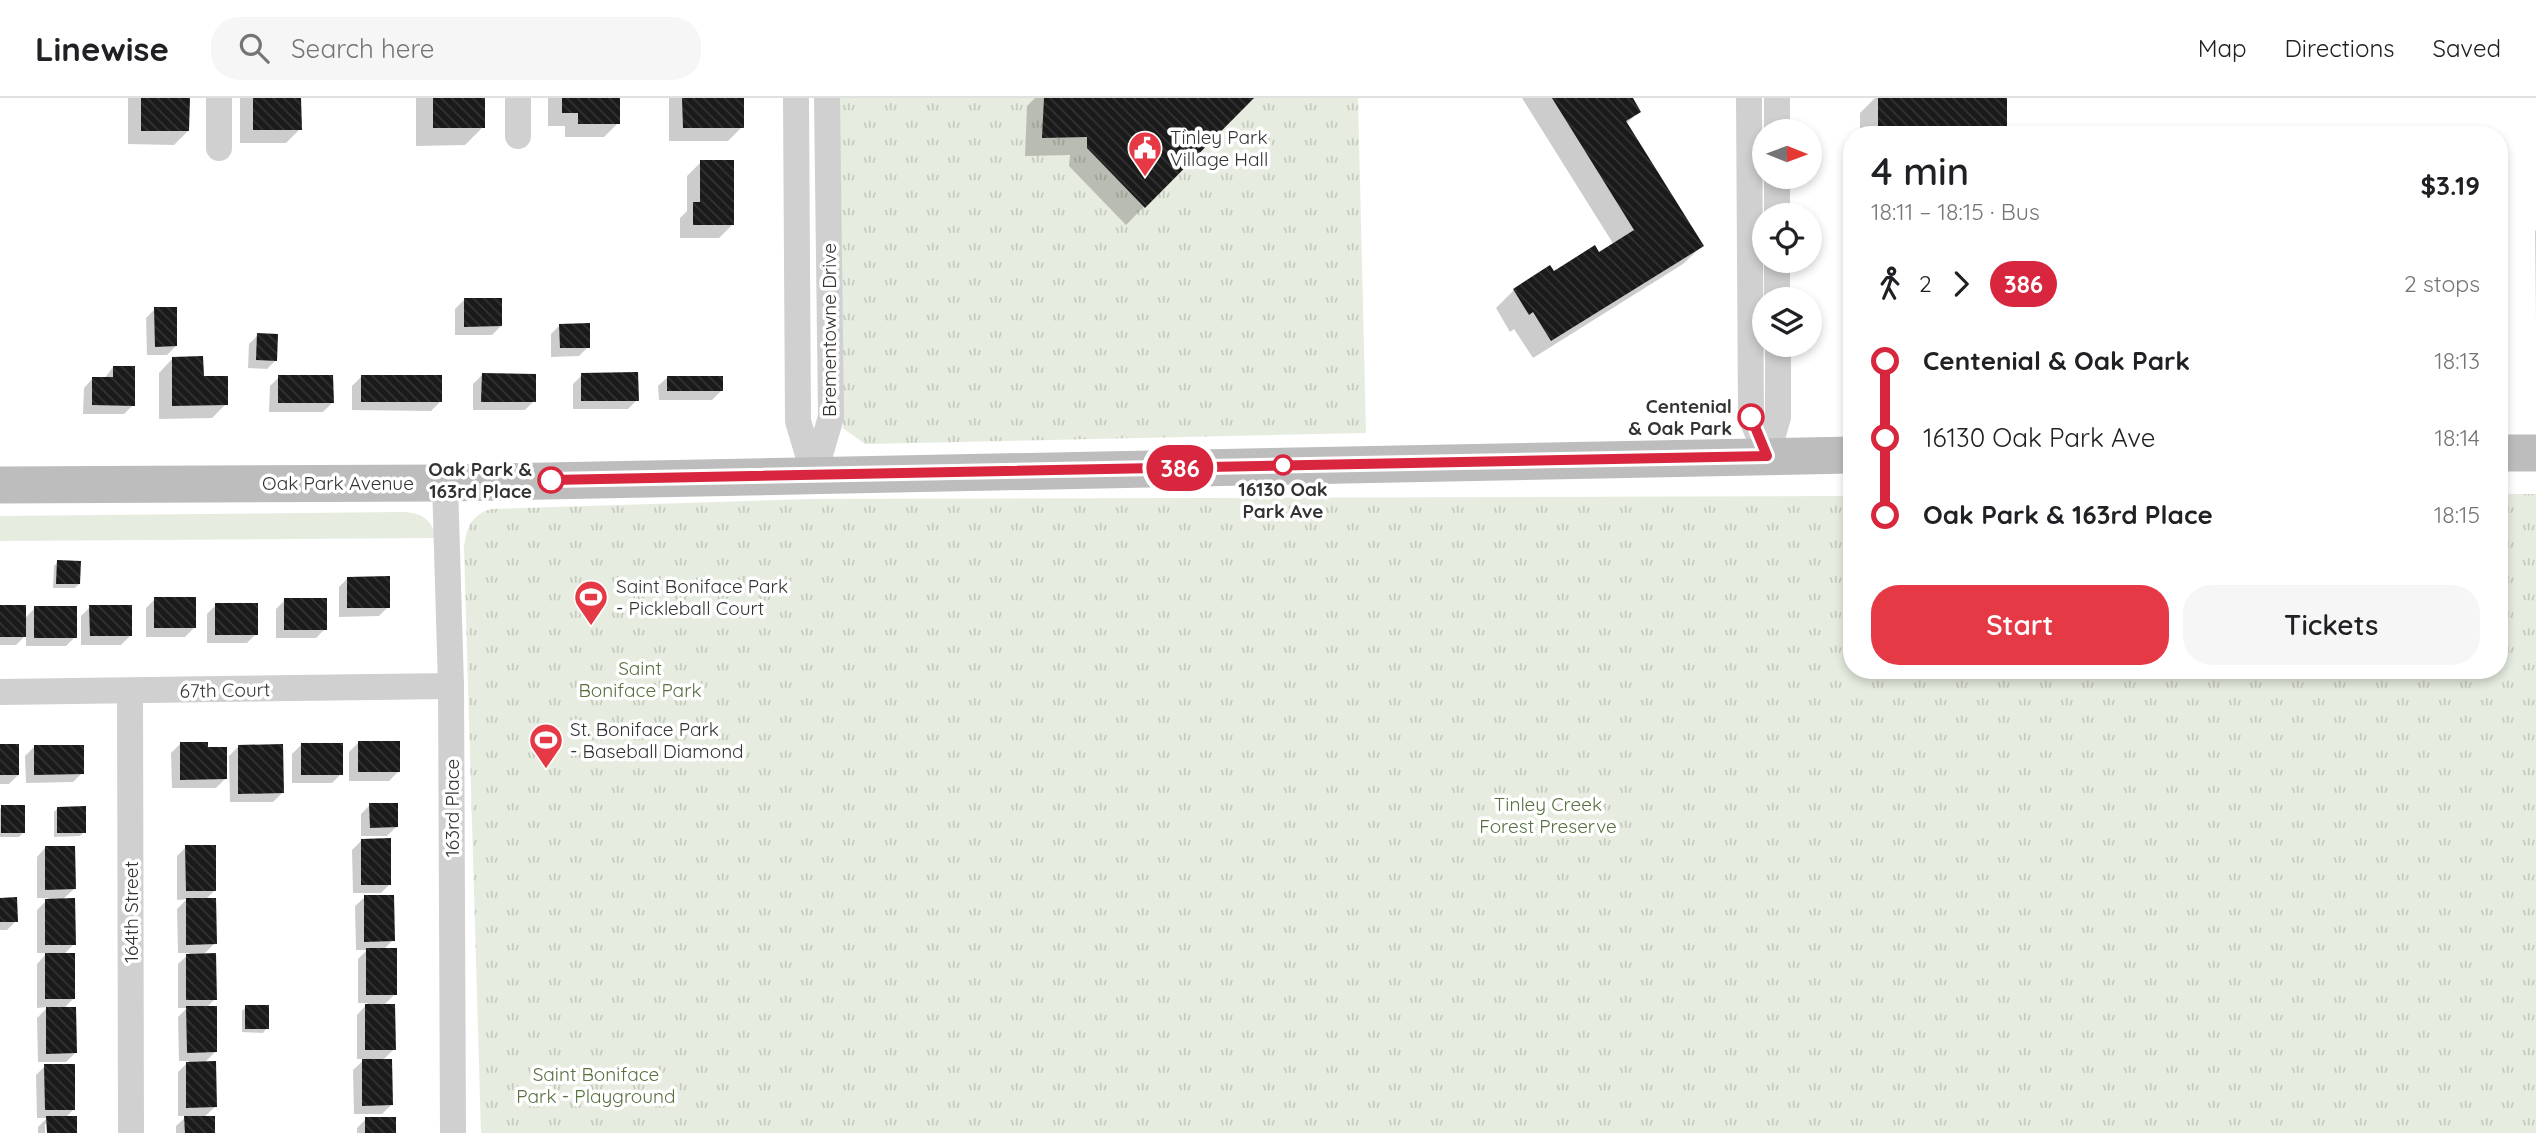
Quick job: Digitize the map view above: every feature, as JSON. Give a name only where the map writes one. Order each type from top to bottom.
[{"type":"street","points":[[219,98],[219,148]]},
{"type":"street","points":[[518,98],[518,136]]},
{"type":"street","name":"Brementowne Drive","points":[[796,98],[798,421],[814,475]]},
{"type":"street","name":"Brementowne Drive","points":[[814,475],[831,417],[827,98]]},
{"type":"street","points":[[1749,98],[1751,417],[1767,456]]},
{"type":"street","points":[[1777,98],[1777,119]]},
{"type":"street","points":[[1767,456],[1778,417],[1778,357]]},
{"type":"street","points":[[2508,453],[2536,453]]},
{"type":"street","name":"Oak Park Avenue","points":[[0,485],[445,482],[1843,455]]},
{"type":"street","name":"163rd Place","points":[[445,482],[451,686],[453,1133]]},
{"type":"street","name":"67th Court","points":[[0,692],[451,686]]},
{"type":"street","name":"164th Street","points":[[130,691],[131,1133]]},
{"type":"green space","points":[[839,98],[1358,98],[1366,433],[865,444],[843,428]]},
{"type":"green space","name":"Tinley Creek Forest Preserve","points":[[2508,494],[2536,494],[2536,1133],[481,1133],[464,547],[471,523],[474,518],[491,509],[812,499],[1843,496],[1843,679],[2508,679]]},
{"type":"green space","points":[[405,512],[426,519],[437,538],[0,541],[0,516]]},
{"type":"building","points":[[141,98],[190,98],[189,131],[141,131]]},
{"type":"building","points":[[253,98],[301,98],[302,130],[253,130]]},
{"type":"building","points":[[433,98],[485,98],[485,128],[433,128]]},
{"type":"building","points":[[562,98],[620,98],[620,124],[578,124],[578,113],[562,113]]},
{"type":"building","points":[[682,98],[744,98],[744,128],[683,128]]},
{"type":"building","name":"Tinley Park Village Hall","points":[[1044,98],[1254,98],[1145,208],[1087,148],[1087,137],[1042,138]]},
{"type":"building","points":[[1552,98],[1633,98],[1641,112],[1626,121],[1704,246],[1551,341],[1533,312],[1529,315],[1513,289],[1550,265],[1554,271],[1595,245],[1599,252],[1634,230]]},
{"type":"building","points":[[1878,98],[2007,98],[2007,126],[1878,126]]},
{"type":"building","points":[[700,160],[734,160],[734,225],[693,225],[693,202],[700,202]]},
{"type":"building","points":[[464,298],[502,298],[502,326],[464,327]]},
{"type":"building","points":[[154,307],[177,307],[177,346],[155,347]]},
{"type":"building","points":[[590,323],[590,348],[560,348],[559,324]]},
{"type":"building","points":[[257,333],[278,334],[277,361],[256,360]]},
{"type":"building","points":[[203,356],[204,376],[228,376],[228,405],[172,406],[172,357]]},
{"type":"building","points":[[113,366],[135,366],[135,406],[92,405],[92,377],[113,377]]},
{"type":"building","points":[[638,372],[639,401],[581,401],[581,373]]},
{"type":"building","points":[[482,373],[536,374],[536,402],[481,402]]},
{"type":"building","points":[[278,375],[333,375],[334,403],[278,403]]},
{"type":"building","points":[[361,375],[442,375],[442,402],[361,402]]},
{"type":"building","points":[[667,376],[723,376],[723,391],[667,391]]},
{"type":"building","points":[[57,560],[81,561],[80,584],[56,584]]},
{"type":"building","points":[[390,576],[390,608],[347,608],[347,577]]},
{"type":"building","points":[[154,597],[196,597],[196,628],[154,628]]},
{"type":"building","points":[[284,598],[327,598],[327,630],[284,630]]},
{"type":"building","points":[[215,603],[258,603],[258,635],[215,635]]},
{"type":"building","points":[[0,605],[26,605],[26,637],[0,637]]},
{"type":"building","points":[[89,605],[132,605],[132,636],[90,636]]},
{"type":"building","points":[[34,606],[77,606],[77,638],[34,638]]},
{"type":"building","points":[[358,741],[400,741],[400,772],[358,772]]},
{"type":"building","points":[[180,742],[208,742],[208,747],[227,747],[227,779],[180,780]]},
{"type":"building","points":[[301,743],[343,743],[343,775],[301,775]]},
{"type":"building","points":[[0,744],[19,744],[19,775],[0,775]]},
{"type":"building","points":[[283,744],[284,793],[238,794],[238,745]]},
{"type":"building","points":[[34,745],[84,745],[84,774],[34,775]]},
{"type":"building","points":[[369,803],[398,803],[398,827],[370,828]]},
{"type":"building","points":[[1,805],[25,805],[25,833],[1,833]]},
{"type":"building","points":[[86,806],[86,833],[57,833],[57,807]]},
{"type":"building","points":[[391,838],[391,885],[361,885],[361,839]]},
{"type":"building","points":[[185,845],[216,845],[216,891],[186,891]]},
{"type":"building","points":[[45,846],[75,846],[76,889],[45,890]]},
{"type":"building","points":[[364,895],[394,895],[395,941],[364,942]]},
{"type":"building","points":[[17,897],[18,922],[0,922],[0,898]]},
{"type":"building","points":[[75,898],[76,945],[45,945],[45,899]]},
{"type":"building","points":[[186,898],[216,898],[217,944],[186,945]]},
{"type":"building","points":[[366,948],[397,948],[397,995],[366,995]]},
{"type":"building","points":[[45,953],[75,953],[75,999],[45,999]]},
{"type":"building","points":[[216,953],[217,1000],[186,1000],[186,954]]},
{"type":"building","points":[[365,1004],[395,1004],[396,1050],[365,1050]]},
{"type":"building","points":[[245,1005],[269,1005],[269,1029],[245,1029]]},
{"type":"building","points":[[186,1006],[217,1006],[217,1052],[187,1053]]},
{"type":"building","points":[[46,1007],[76,1007],[77,1053],[46,1054]]},
{"type":"building","points":[[362,1059],[392,1059],[393,1105],[362,1106]]},
{"type":"building","points":[[216,1061],[217,1107],[186,1108],[186,1062]]},
{"type":"building","points":[[44,1064],[75,1064],[75,1110],[45,1110]]},
{"type":"building","points":[[46,1116],[77,1116],[77,1133],[47,1133]]},
{"type":"building","points":[[184,1116],[215,1116],[215,1133],[185,1133]]},
{"type":"building","points":[[365,1117],[396,1117],[396,1133],[365,1133]]},
{"type":"bus line","name":"386","points":[[551,480],[1767,456],[1751,417]]},
{"type":"place","name":"Tinley Park Village Hall","points":[[1145,178]]},
{"type":"place","name":"Centenial & Oak Park","points":[[1751,417]]},
{"type":"place","name":"16130 Oak Park Ave","points":[[1283,465]]},
{"type":"place","name":"Oak Park & 163rd Place","points":[[551,480]]},
{"type":"place","name":"Saint Boniface Park - Pickleball Court","points":[[591,627]]},
{"type":"place","name":"St. Boniface Park - Baseball Diamond","points":[[546,770]]},
{"type":"park label","name":"Saint Boniface Park","points":[[640,679]]},
{"type":"park label","name":"Saint Boniface Park - Playground","points":[[596,1085]]}]
